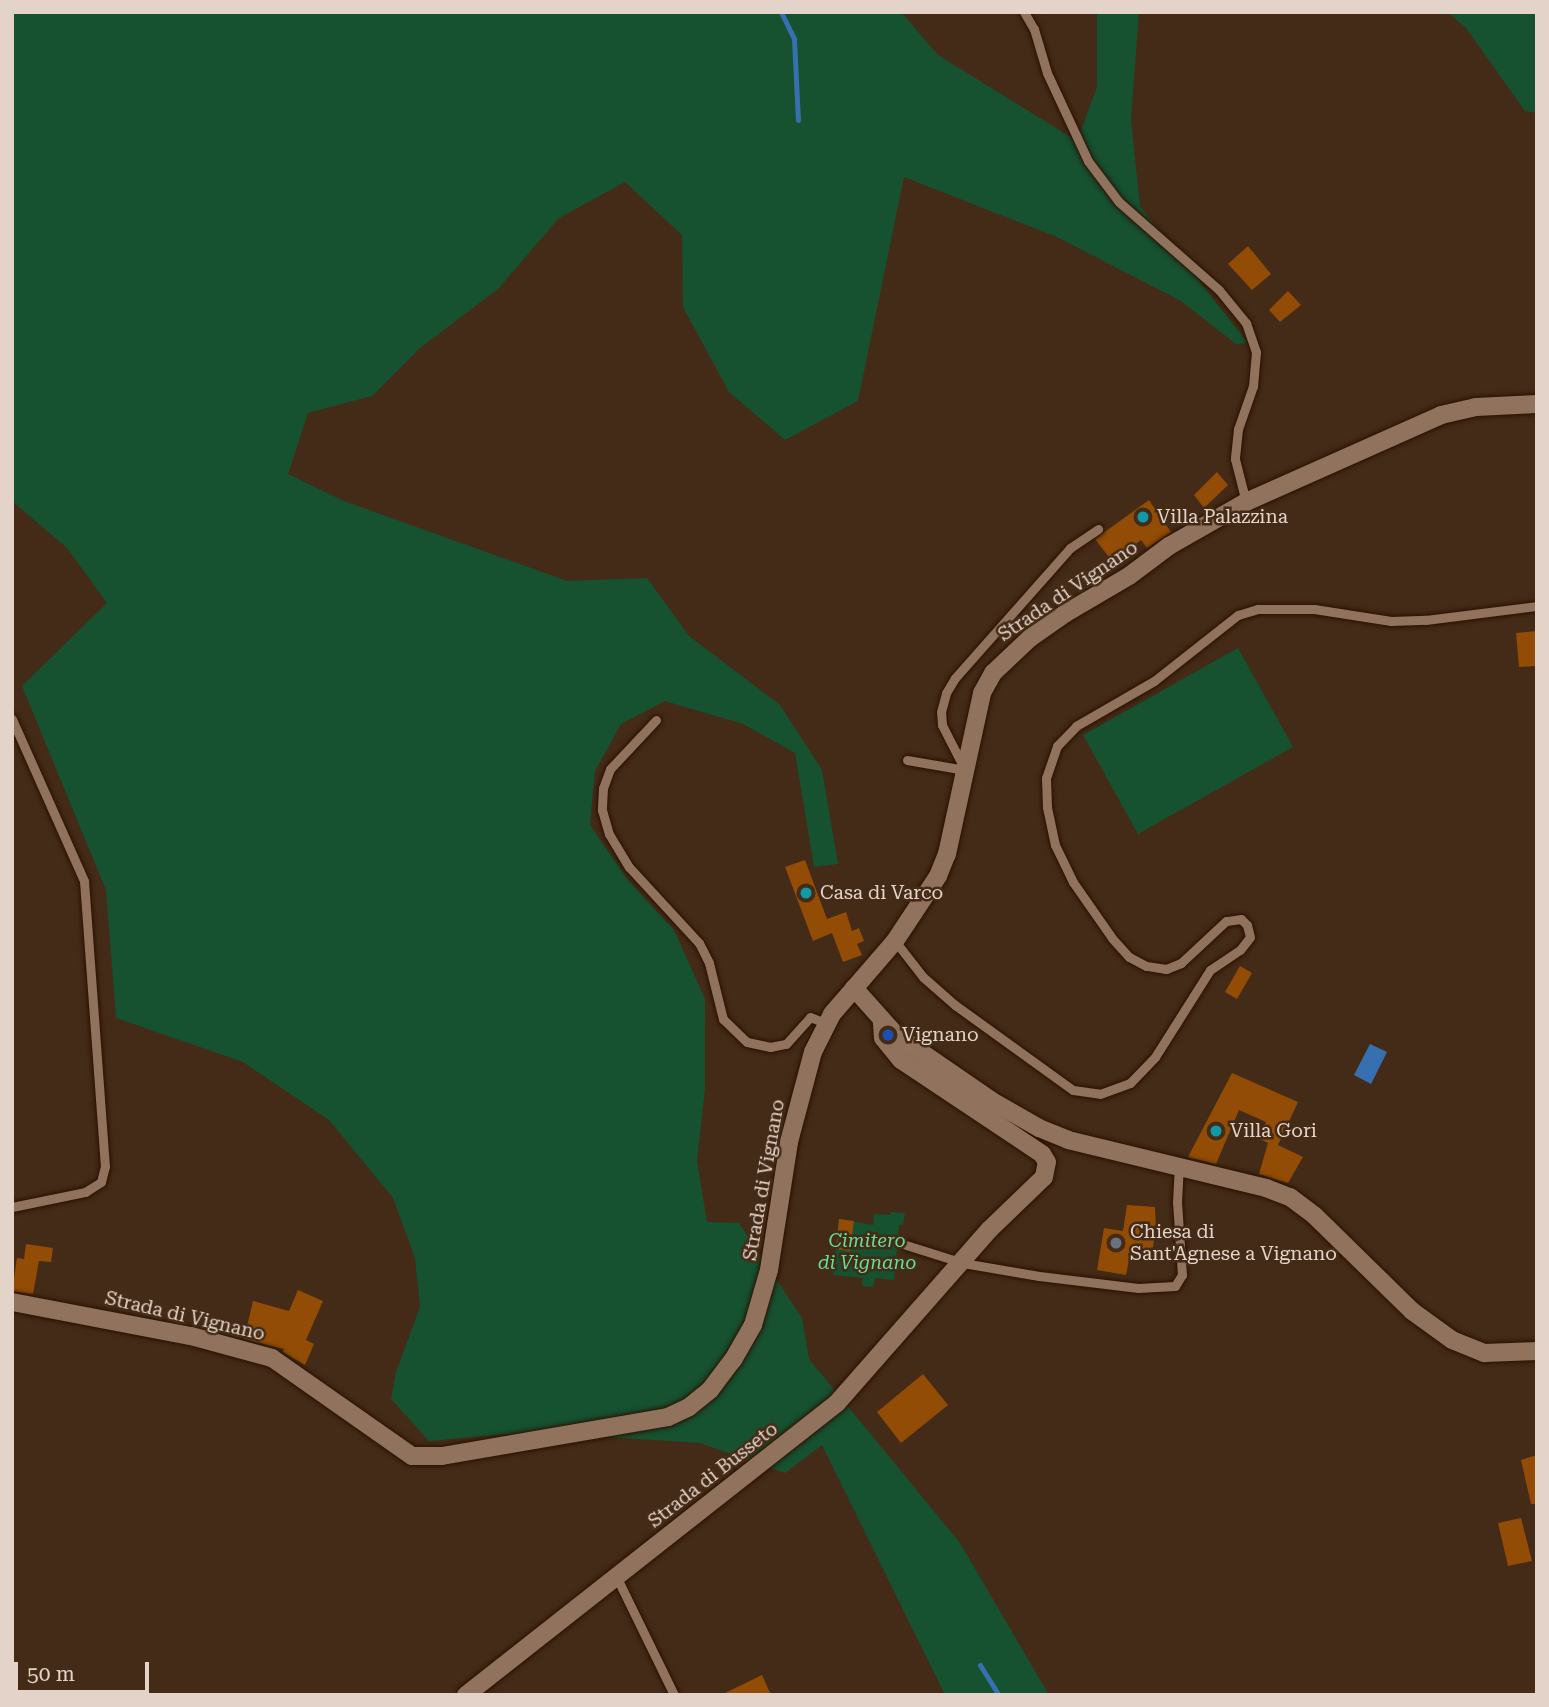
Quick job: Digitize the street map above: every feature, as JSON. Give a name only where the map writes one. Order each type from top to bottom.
[{"type":"street","name":"Strada di Vignano","points":[[12,1302],[191,1336],[272,1358],[412,1456],[442,1456],[668,1417],[689,1407],[710,1390],[733,1360],[752,1325],[769,1270],[777,1202],[807,1071],[826,1023],[895,941],[925,898],[947,854],[982,693],[993,673],[1007,657],[1066,613],[1129,576],[1169,547],[1246,502],[1441,415],[1476,407],[1537,404]]},
{"type":"street","name":"Strada di Busseto","points":[[854,988],[882,1022],[902,1040],[992,1101],[1049,1133],[1266,1188],[1295,1200],[1412,1311],[1467,1347],[1494,1353],[1537,1351]]},
{"type":"street","name":"Strada di Busseto","points":[[466,1695],[837,1403],[963,1263],[989,1230],[1042,1181],[1047,1162],[1032,1147],[901,1060],[883,1038],[882,1022]]},
{"type":"lane","points":[[1024,12],[1034,29],[1047,73],[1088,161],[1119,202],[1219,290],[1246,323],[1256,352],[1253,386],[1238,429],[1235,459],[1246,502]]},
{"type":"lane","points":[[965,770],[942,725],[941,712],[946,693],[955,678],[1070,548],[1098,529]]},
{"type":"lane","points":[[895,941],[923,977],[955,1005],[1073,1090],[1100,1094],[1130,1083],[1155,1057],[1210,970],[1240,950],[1250,937],[1247,925],[1241,919],[1226,921],[1181,963],[1166,969],[1146,966],[1129,957],[1112,938],[1073,882],[1055,845],[1046,807],[1046,778],[1057,746],[1076,726],[1154,681],[1238,615],[1258,609],[1314,609],[1391,621],[1426,620],[1537,606]]},
{"type":"lane","points":[[12,719],[84,881],[105,1166],[101,1182],[85,1192],[12,1207]]},
{"type":"lane","points":[[656,720],[610,769],[603,788],[602,810],[608,834],[629,867],[699,943],[709,963],[723,1019],[747,1042],[770,1047],[786,1044],[810,1017],[826,1023]]},
{"type":"lane","points":[[907,760],[965,770]]},
{"type":"lane","points":[[906,1245],[963,1263],[1130,1288],[1175,1286],[1180,1280],[1182,1265],[1177,1202],[1179,1168]]},
{"type":"lane","points":[[617,1578],[674,1695]]},
{"type":"green space","points":[[12,12],[901,12],[938,55],[1077,141],[1097,87],[1097,12],[1139,12],[1131,120],[1140,206],[1248,343],[1236,344],[1181,301],[1057,237],[904,177],[858,401],[785,440],[729,392],[683,307],[682,235],[625,182],[559,218],[498,289],[420,348],[372,396],[308,413],[288,474],[344,501],[567,581],[647,578],[689,636],[780,705],[822,770],[838,864],[814,867],[795,753],[743,724],[665,701],[621,724],[595,771],[590,825],[628,880],[674,930],[705,999],[705,1089],[697,1161],[707,1222],[739,1223],[802,1318],[809,1359],[960,1543],[1049,1695],[945,1695],[822,1445],[785,1473],[700,1443],[529,1432],[429,1441],[391,1399],[396,1372],[420,1307],[415,1258],[393,1198],[329,1120],[243,1062],[116,1018],[106,890],[22,686],[107,603],[67,548],[12,501]]},
{"type":"green space","points":[[1447,12],[1537,12],[1537,113],[1525,111],[1466,28]]},
{"type":"green space","points":[[1238,648],[1293,747],[1138,834],[1083,735]]},
{"type":"green space","name":"Cimitero di Vignano","points":[[891,1212],[905,1213],[903,1225],[899,1225],[894,1280],[875,1278],[873,1287],[862,1286],[863,1278],[833,1275],[839,1219],[873,1225],[874,1214],[890,1215]]},
{"type":"water","points":[[1370,1044],[1387,1052],[1371,1084],[1354,1075]]},
{"type":"building","points":[[1248,246],[1271,274],[1252,290],[1228,264]]},
{"type":"building","points":[[1288,291],[1301,305],[1280,322],[1269,310]]},
{"type":"building","points":[[1217,472],[1228,485],[1204,508],[1194,495]]},
{"type":"building","name":"Villa Palazzina","points":[[1149,500],[1171,532],[1147,548],[1141,540],[1112,561],[1095,539]]},
{"type":"building","points":[[1537,631],[1537,666],[1519,667],[1516,633]]},
{"type":"building","name":"Casa di Varco","points":[[805,860],[827,919],[846,912],[852,931],[859,928],[864,941],[857,944],[862,955],[843,962],[832,933],[813,941],[785,867]]},
{"type":"building","points":[[1240,966],[1252,973],[1237,999],[1225,992]]},
{"type":"building","name":"Villa Gori","points":[[1232,1073],[1298,1102],[1278,1145],[1303,1157],[1288,1183],[1259,1174],[1268,1143],[1260,1139],[1266,1122],[1239,1110],[1216,1164],[1188,1157]]},
{"type":"building","points":[[1127,1205],[1155,1207],[1156,1229],[1151,1258],[1130,1255],[1126,1275],[1097,1270],[1104,1228],[1123,1231]]},
{"type":"building","points":[[839,1219],[854,1221],[850,1251],[836,1249]]},
{"type":"building","points":[[26,1244],[53,1248],[51,1262],[39,1261],[33,1294],[12,1291],[17,1258],[24,1259]]},
{"type":"building","points":[[298,1290],[323,1301],[306,1340],[314,1344],[305,1365],[283,1352],[284,1349],[244,1339],[253,1301],[289,1311]]},
{"type":"building","points":[[923,1374],[948,1405],[901,1443],[877,1412]]},
{"type":"building","points":[[1537,1455],[1537,1504],[1531,1504],[1521,1460]]},
{"type":"building","points":[[1521,1518],[1532,1561],[1508,1566],[1498,1523]]},
{"type":"building","points":[[762,1675],[771,1695],[721,1695]]},
{"type":"waterway","points":[[781,12],[794,39],[798,120]]},
{"type":"waterway","points":[[980,1665],[999,1695]]},
{"type":"place","name":"Villa Palazzina","points":[[1143,517]]},
{"type":"place","name":"Casa di Varco","points":[[806,893]]},
{"type":"place","name":"Vignano","points":[[888,1035]]},
{"type":"place","name":"Villa Gori","points":[[1216,1131]]},
{"type":"place","name":"Chiesa di Sant'Agnese a Vignano","points":[[1116,1243]]}]
